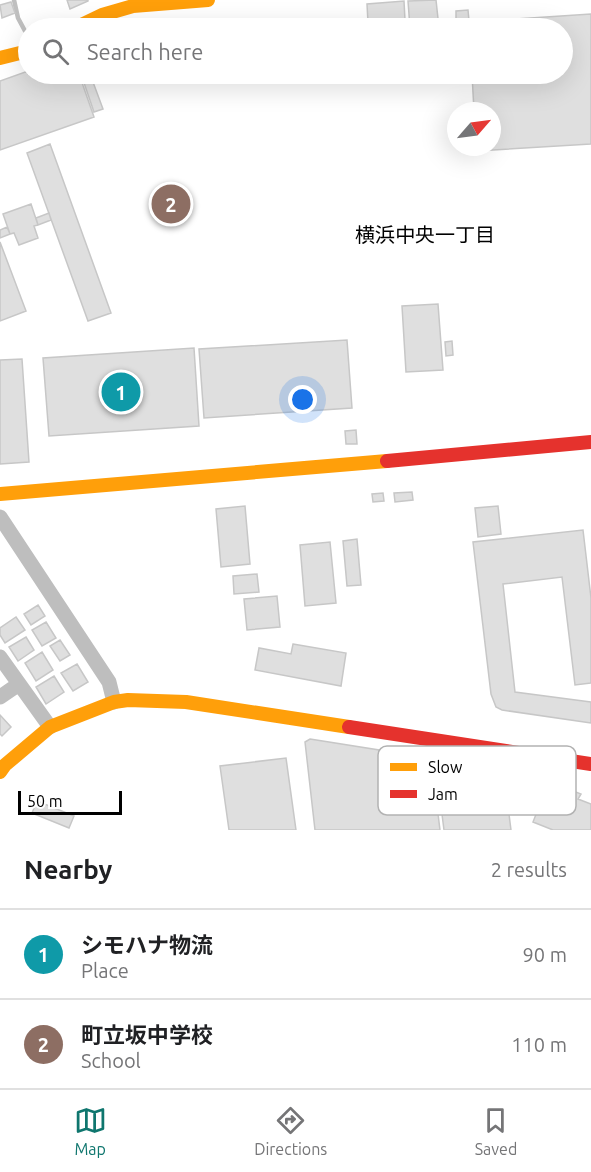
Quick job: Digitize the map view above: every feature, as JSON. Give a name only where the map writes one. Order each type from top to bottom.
[{"type":"street","points":[[96,18],[133,3],[208,0]]},
{"type":"street","points":[[0,58],[18,54]]},
{"type":"street","points":[[0,494],[591,442]]},
{"type":"street","points":[[0,517],[109,682],[114,702]]},
{"type":"street","points":[[0,657],[50,727]]},
{"type":"street","points":[[0,697],[19,684]]},
{"type":"street","points":[[0,772],[5,765],[50,727],[114,702],[128,700],[186,702],[473,746]]},
{"type":"street","points":[[576,762],[591,764]]},
{"type":"building","points":[[67,0],[88,0],[88,1],[70,9]]},
{"type":"building","points":[[436,0],[438,18],[409,18],[408,1]]},
{"type":"building","points":[[404,1],[405,18],[368,18],[367,4]]},
{"type":"building","points":[[11,2],[15,13],[2,18],[0,5]]},
{"type":"building","points":[[468,10],[469,18],[456,18],[456,11]]},
{"type":"building","points":[[591,14],[591,144],[501,150],[501,102],[474,102],[473,84],[573,84],[573,18],[530,18]]},
{"type":"building","points":[[18,75],[18,84],[82,84],[94,117],[0,150],[0,81]]},
{"type":"building","points":[[84,84],[94,84],[103,109],[94,112]]},
{"type":"building","points":[[50,144],[111,313],[88,321],[27,153]]},
{"type":"building","points":[[31,204],[38,225],[34,226],[38,238],[19,245],[14,233],[10,234],[3,214]]},
{"type":"building","points":[[49,213],[51,220],[38,225],[36,218]]},
{"type":"building","points":[[7,227],[10,234],[0,238],[0,230]]},
{"type":"building","points":[[0,242],[26,311],[0,321]]},
{"type":"building","points":[[438,304],[443,370],[406,372],[402,306]]},
{"type":"building","points":[[347,340],[352,408],[204,418],[199,349]]},
{"type":"building","points":[[452,341],[453,355],[446,356],[445,342]]},
{"type":"building","points":[[194,348],[199,426],[49,436],[43,358]]},
{"type":"building","points":[[22,359],[29,462],[0,464],[0,360]]},
{"type":"building","points":[[356,430],[357,444],[346,444],[345,431]]},
{"type":"building","points":[[412,492],[413,500],[395,502],[394,493]]},
{"type":"building","points":[[383,493],[384,501],[373,502],[372,494]]},
{"type":"building","points":[[245,506],[250,564],[221,567],[216,509]]},
{"type":"building","points":[[498,506],[501,534],[478,537],[475,508]]},
{"type":"building","points":[[583,530],[591,598],[591,683],[575,685],[562,577],[503,584],[515,692],[591,702],[591,723],[502,710],[496,707],[491,694],[473,542]]},
{"type":"building","points":[[357,539],[361,585],[347,586],[343,541]]},
{"type":"building","points":[[330,542],[336,603],[305,606],[300,545]]},
{"type":"building","points":[[257,574],[259,592],[234,594],[233,576]]},
{"type":"building","points":[[277,596],[280,627],[247,630],[244,599]]},
{"type":"building","points":[[38,605],[45,616],[31,625],[24,614]]},
{"type":"building","points":[[16,617],[25,630],[5,643],[0,635],[0,628]]},
{"type":"building","points":[[46,622],[56,638],[42,646],[32,630]]},
{"type":"building","points":[[26,637],[34,650],[18,661],[9,647]]},
{"type":"building","points":[[60,640],[70,655],[60,661],[50,646]]},
{"type":"building","points":[[293,644],[346,653],[341,686],[255,670],[259,648],[291,654]]},
{"type":"building","points":[[42,652],[53,670],[36,681],[25,663]]},
{"type":"building","points":[[77,664],[88,682],[73,691],[61,673]]},
{"type":"building","points":[[54,676],[64,692],[46,704],[36,687]]},
{"type":"building","points":[[0,715],[11,727],[2,736],[0,734]]},
{"type":"building","points":[[310,739],[378,750],[378,815],[438,815],[440,830],[315,830],[305,742]]},
{"type":"building","points":[[286,758],[296,830],[229,830],[220,766]]},
{"type":"building","points":[[576,792],[581,794],[578,799],[591,804],[591,830],[553,830],[533,822],[536,815],[576,815]]},
{"type":"building","points":[[37,801],[74,816],[69,828],[32,813]]},
{"type":"building","points":[[442,815],[509,815],[511,830],[444,830]]},
{"type":"waterway","points":[[14,0],[18,18]]},
{"type":"traffic: slow","points":[[96,18],[133,6],[208,0]]},
{"type":"traffic: slow","points":[[0,58],[18,54]]},
{"type":"traffic: slow","points":[[0,494],[387,461]]},
{"type":"traffic: slow","points":[[0,772],[5,765],[50,727],[114,702],[128,700],[186,702],[349,727]]},
{"type":"traffic: jam","points":[[387,461],[591,442]]},
{"type":"traffic: jam","points":[[349,727],[473,746]]},
{"type":"traffic: jam","points":[[576,762],[591,764]]},
{"type":"place","name":"町立坂中学校","points":[[171,204]]},
{"type":"place","name":"シモハナ物流","points":[[121,392]]},
{"type":"district","name":"横浜中央一丁目","points":[[425,234]]}]
